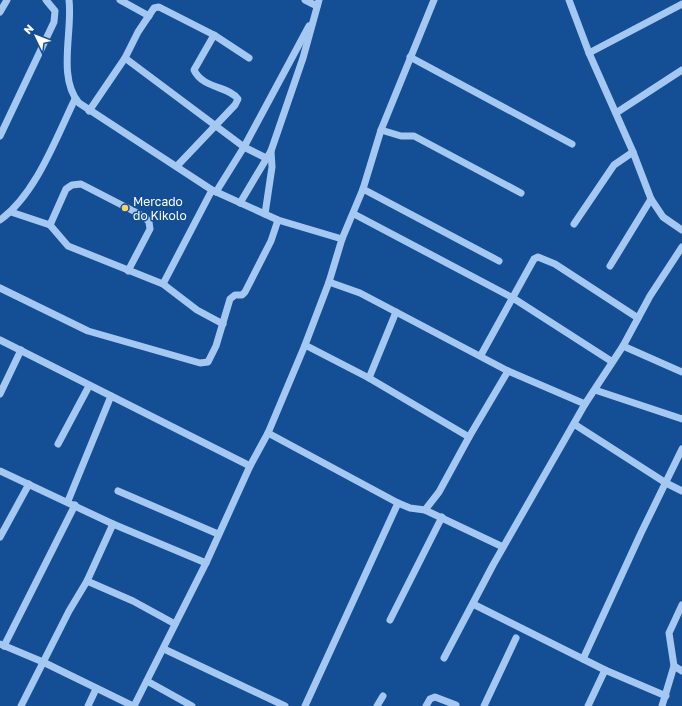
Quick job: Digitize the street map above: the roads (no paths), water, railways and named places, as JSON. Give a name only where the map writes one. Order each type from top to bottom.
[{"type":"street","points":[[0,12],[7,0]]},
{"type":"street","points":[[0,136],[54,22],[55,11],[46,0]]},
{"type":"street","points":[[69,0],[68,75],[75,99],[89,111],[214,191],[278,220],[342,239]]},
{"type":"street","points":[[120,0],[149,16]]},
{"type":"street","points":[[240,203],[271,151],[303,58],[318,3],[306,0]]},
{"type":"street","points":[[111,396],[71,503],[2,645],[44,662],[133,706],[164,649],[206,563],[250,466],[268,433],[306,345],[329,282],[342,239],[354,214],[363,189],[381,130],[434,0]]},
{"type":"street","points":[[569,0],[589,53],[633,152],[651,199],[663,217],[682,230]]},
{"type":"street","points":[[589,53],[681,6]]},
{"type":"street","points":[[89,111],[126,58],[131,46],[154,8],[159,7],[214,34],[249,58]]},
{"type":"street","points":[[163,284],[214,191],[244,147],[314,17]]},
{"type":"street","points":[[177,166],[235,106],[238,99],[236,96],[211,86],[196,74],[194,70],[214,34]]},
{"type":"street","points":[[410,57],[572,144]]},
{"type":"street","points":[[126,58],[244,147],[266,158]]},
{"type":"street","points":[[616,112],[682,70]]},
{"type":"street","points":[[0,220],[11,212],[23,197],[42,166],[75,99]]},
{"type":"street","points":[[381,130],[401,136],[414,136],[521,193]]},
{"type":"street","points":[[265,214],[272,167],[271,151]]},
{"type":"street","points":[[574,224],[614,165],[633,152]]},
{"type":"street","points":[[50,224],[66,189],[72,185],[81,184],[145,217],[149,222],[150,229],[128,271]]},
{"type":"street","points":[[363,189],[499,261]]},
{"type":"street","points":[[610,266],[651,199]]},
{"type":"street","points":[[11,212],[50,224],[68,246],[163,284],[197,310],[223,324]]},
{"type":"street","points":[[354,214],[513,298],[611,361]]},
{"type":"street","points":[[0,288],[88,331],[200,363],[208,362],[223,324],[230,300],[234,295],[242,295],[246,292],[271,241],[278,220]]},
{"type":"street","points":[[444,658],[503,547],[585,404],[595,390],[611,361],[623,346],[650,296],[682,247]]},
{"type":"street","points":[[481,355],[534,259],[538,257],[555,264],[638,318]]},
{"type":"street","points":[[329,282],[360,293],[481,355],[508,371],[585,404]]},
{"type":"street","points":[[369,378],[396,312]]},
{"type":"street","points":[[0,340],[250,466]]},
{"type":"street","points":[[306,345],[369,378],[469,437]]},
{"type":"street","points":[[623,346],[682,372]]},
{"type":"street","points":[[0,394],[20,350]]},
{"type":"street","points":[[425,510],[439,492],[508,371]]},
{"type":"street","points":[[58,444],[89,386]]},
{"type":"street","points":[[595,390],[682,419]]},
{"type":"street","points":[[574,424],[666,483],[682,491]]},
{"type":"street","points":[[268,433],[398,503],[410,508],[425,510],[442,517],[503,547]]},
{"type":"street","points":[[583,659],[641,533],[682,449]]},
{"type":"street","points":[[0,471],[113,524],[206,563]]},
{"type":"street","points":[[0,537],[29,484]]},
{"type":"street","points":[[118,490],[218,534]]},
{"type":"street","points":[[305,706],[398,503]]},
{"type":"street","points":[[390,620],[442,517]]},
{"type":"street","points":[[21,706],[69,611],[87,581],[113,524]]},
{"type":"street","points":[[87,581],[134,601],[175,624]]},
{"type":"street","points":[[472,604],[605,670],[666,696]]},
{"type":"street","points":[[662,706],[674,666],[669,633],[682,605]]},
{"type":"street","points":[[484,706],[516,638]]},
{"type":"street","points":[[164,649],[285,706]]},
{"type":"street","points":[[674,666],[682,671]]},
{"type":"street","points":[[588,706],[605,670]]},
{"type":"street","points":[[147,681],[192,706]]},
{"type":"street","points":[[88,706],[96,689]]},
{"type":"street","points":[[377,706],[383,696]]},
{"type":"street","points":[[426,706],[430,699],[435,697],[456,705]]},
{"type":"place","name":"Mercado do Kikolo","points":[[125,208]]}]
